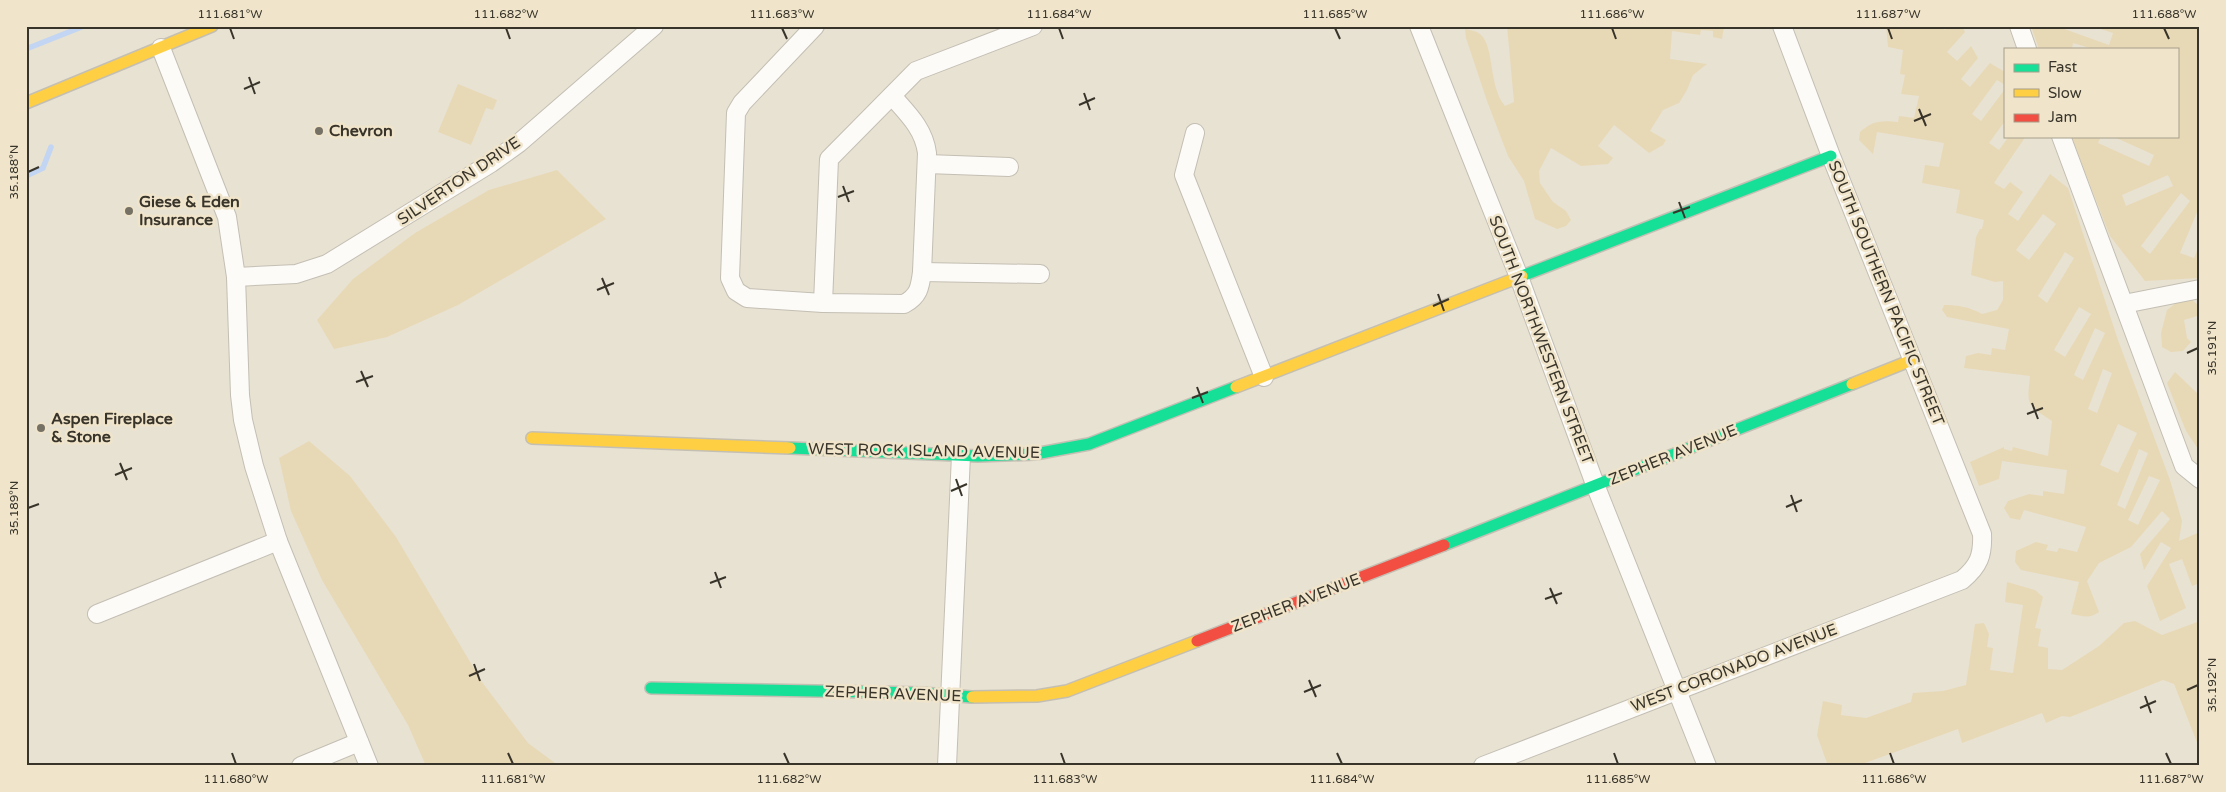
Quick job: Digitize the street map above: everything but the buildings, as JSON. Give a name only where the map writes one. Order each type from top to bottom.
[{"type":"street","points":[[26,103],[212,26]]},
{"type":"street","name":"SILVERTON DRIVE","points":[[236,277],[296,274],[327,264],[370,239],[445,193],[519,143],[654,26]]},
{"type":"street","points":[[815,26],[742,103],[736,113],[734,125],[730,278],[736,292],[747,298],[822,303],[904,304],[914,299],[920,290],[922,272],[927,164],[926,141],[920,129],[892,96]]},
{"type":"street","points":[[822,303],[829,159],[916,71],[1033,26]]},
{"type":"street","name":"SOUTH NORTHWESTERN STREET","points":[[1419,26],[1519,277],[1596,486],[1707,766]]},
{"type":"street","name":"SOUTH SOUTHERN PACIFIC STREET","points":[[1782,26],[1831,156],[1982,534],[1982,548],[1979,561]]},
{"type":"street","points":[[2019,26],[2027,48]]},
{"type":"street","points":[[161,48],[227,217],[236,277],[243,420],[254,466],[278,541],[369,766]]},
{"type":"street","points":[[1195,133],[1184,175],[1264,377]]},
{"type":"street","points":[[2062,138],[2184,466],[2200,479]]},
{"type":"street","name":"WEST ROCK ISLAND AVENUE","points":[[532,438],[960,455],[1038,455],[1064,451],[1089,444],[1264,377],[1831,156]]},
{"type":"street","points":[[927,164],[1009,168]]},
{"type":"street","points":[[922,272],[1040,274]]},
{"type":"street","points":[[2124,304],[2200,289]]},
{"type":"street","name":"ZEPHER AVENUE","points":[[651,688],[949,694],[992,698],[1037,696],[1067,691],[1596,486],[1912,360]]},
{"type":"street","points":[[947,766],[960,455]]},
{"type":"street","points":[[97,614],[278,541]]},
{"type":"street","name":"WEST CORONADO AVENUE","points":[[1482,766],[1962,580],[1973,571],[1979,561]]},
{"type":"street","points":[[300,766],[359,742]]},
{"type":"shaded area","points":[[1507,26],[1724,26],[1722,39],[1713,37],[1713,31],[1701,30],[1700,35],[1672,31],[1670,59],[1707,64],[1693,75],[1679,103],[1663,110],[1650,131],[1666,140],[1663,145],[1649,153],[1614,125],[1598,146],[1613,158],[1608,164],[1581,166],[1551,148],[1539,171],[1540,183],[1553,202],[1566,211],[1571,220],[1566,226],[1557,229],[1535,219],[1524,181],[1508,156],[1466,38],[1465,29],[1480,34],[1485,40],[1496,88],[1505,106],[1514,102]]},
{"type":"shaded area","points":[[1886,26],[1917,26],[1919,28],[1921,26],[1941,26],[1945,30],[1949,26],[1962,26],[1965,32],[1947,52],[1957,61],[1971,46],[1978,58],[1961,79],[1970,87],[1990,63],[2004,71],[2004,84],[1997,80],[1972,114],[1981,121],[2004,90],[2004,122],[1989,143],[1999,150],[2008,138],[2025,138],[1994,183],[2004,189],[2010,182],[2023,192],[2008,214],[2018,221],[2050,174],[2068,188],[2118,340],[2170,480],[2182,521],[2179,541],[2200,532],[2200,556],[2198,557],[2200,562],[2200,583],[2192,586],[2182,559],[2169,564],[2186,608],[2160,621],[2147,586],[2171,548],[2161,542],[2144,570],[2140,554],[2170,519],[2162,511],[2131,547],[2099,563],[2087,581],[2099,612],[2092,616],[2071,614],[2079,582],[2021,570],[2015,562],[2016,551],[2036,542],[2048,545],[2046,550],[2057,552],[2059,548],[2077,552],[2086,527],[2024,510],[2020,520],[2010,518],[2004,508],[2008,501],[2029,494],[2043,496],[2043,491],[2064,494],[2067,470],[2002,461],[1999,479],[1979,486],[1970,462],[2004,447],[2004,449],[2012,451],[2013,447],[2048,456],[2052,421],[2037,411],[2030,403],[2030,376],[1964,368],[1966,356],[1978,353],[1991,355],[1992,348],[2005,350],[2009,329],[1947,317],[1942,310],[1944,305],[1954,305],[1982,314],[1997,310],[2003,300],[2003,281],[1995,282],[1971,275],[1976,237],[1980,229],[1982,229],[1984,220],[1956,213],[1960,190],[1922,183],[1925,165],[1939,167],[1944,143],[1877,132],[1873,154],[1859,140],[1860,132],[1873,123],[1882,121],[1898,122],[1899,116],[1914,118],[1919,96],[1901,94],[1905,75],[1900,74],[1903,50],[1888,47]],"holes":[[[2043,214],[2056,224],[2029,260],[2016,250]],[[2065,252],[2074,258],[2047,303],[2038,296]],[[2079,307],[2091,314],[2065,357],[2054,350]],[[2095,328],[2105,333],[2083,380],[2074,375]],[[2103,369],[2112,373],[2097,413],[2088,409]],[[2118,424],[2137,433],[2118,473],[2100,465]],[[2139,449],[2148,453],[2125,509],[2117,505]],[[2149,476],[2160,480],[2138,525],[2128,520]]]},
{"type":"shaded area","points":[[2031,26],[2056,26],[2109,45],[2113,33],[2091,26],[2200,26],[2200,205],[2180,253],[2194,258],[2200,244],[2200,278],[2145,281],[2110,236],[2072,138],[2100,138],[2098,143],[2149,166],[2154,155],[2116,138],[2178,138],[2178,48],[2090,48],[2073,43],[2072,48],[2039,48]],"holes":[[[2168,175],[2173,186],[2126,206],[2122,195]],[[2181,193],[2190,201],[2150,254],[2141,246]]]},
{"type":"shaded area","points":[[458,84],[497,100],[493,110],[486,108],[471,145],[438,132]]},
{"type":"shaded area","points":[[557,170],[606,219],[458,305],[387,337],[334,349],[317,320],[353,279],[415,233],[489,190]]},
{"type":"shaded area","points":[[2180,300],[2192,300],[2199,306],[2197,316],[2184,320],[2187,338],[2191,342],[2183,351],[2171,352],[2162,347],[2161,333],[2167,310]]},
{"type":"shaded area","points":[[2175,372],[2200,396],[2200,452],[2186,431],[2167,383]]},
{"type":"shaded area","points":[[309,441],[350,476],[396,537],[482,682],[528,743],[559,766],[426,766],[408,725],[322,580],[291,511],[279,458]]},
{"type":"shaded area","points":[[2007,582],[2035,590],[2043,597],[2035,628],[2041,629],[2038,646],[2048,648],[2048,669],[2062,670],[2099,646],[2124,623],[2135,621],[2162,635],[2200,621],[2200,750],[2174,684],[2163,680],[2070,717],[2062,716],[2046,723],[2042,713],[1962,743],[1958,729],[1865,763],[1866,766],[1828,766],[1817,735],[1823,701],[1842,705],[1841,715],[1866,718],[1911,702],[1913,693],[1943,691],[1966,685],[1975,624],[1984,623],[1989,634],[1987,647],[1993,648],[1990,670],[2013,673],[2023,605],[2005,602]]},
{"type":"waterway","points":[[26,49],[84,26]]},
{"type":"waterway","points":[[26,176],[43,168],[51,147]]},
{"type":"traffic: fast","points":[[1522,276],[1831,156]]},
{"type":"traffic: fast","points":[[1444,545],[1852,384]]},
{"type":"traffic: fast","points":[[790,448],[978,456],[1035,454],[1089,444],[1236,387]]},
{"type":"traffic: fast","points":[[651,688],[921,693],[972,697]]},
{"type":"traffic: slow","points":[[26,103],[212,26]]},
{"type":"traffic: slow","points":[[1236,387],[1522,276]]},
{"type":"traffic: slow","points":[[1852,384],[1912,360]]},
{"type":"traffic: slow","points":[[532,438],[790,448]]},
{"type":"traffic: slow","points":[[972,697],[1037,696],[1067,691],[1197,641]]},
{"type":"traffic: jam","points":[[1197,641],[1444,545]]},
{"type":"place","name":"Chevron","points":[[319,131]]},
{"type":"place","name":"Giese & Eden Insurance","points":[[129,211]]},
{"type":"place","name":"Aspen Fireplace & Stone","points":[[41,428]]}]
